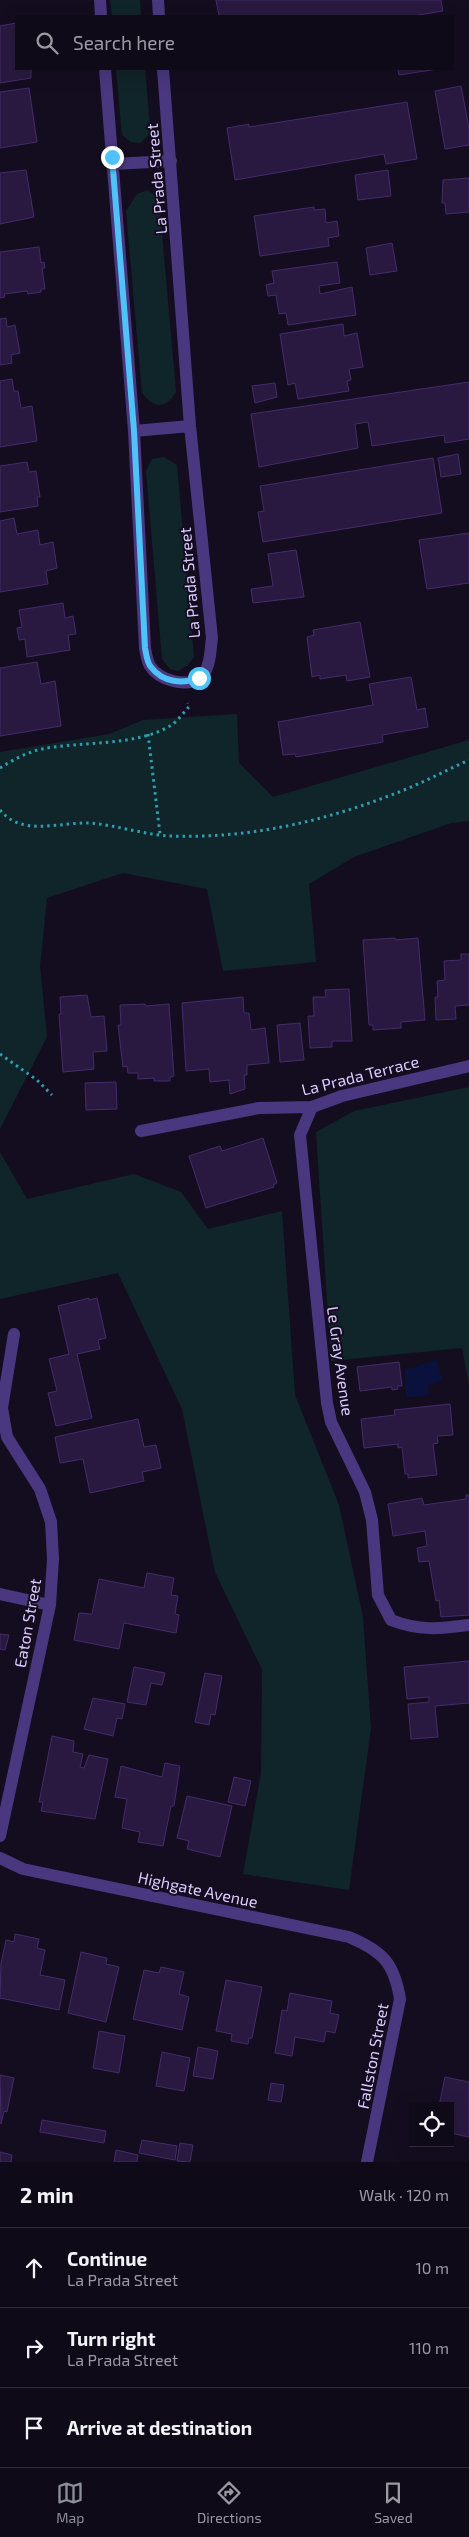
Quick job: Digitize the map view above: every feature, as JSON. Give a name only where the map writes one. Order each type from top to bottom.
[{"type":"street","points":[[100,0],[101,15]]},
{"type":"street","points":[[158,0],[159,15]]},
{"type":"street","points":[[105,70],[134,431],[145,648],[151,667],[168,680],[185,683]]},
{"type":"street","name":"La Prada Street","points":[[163,70],[190,426],[212,638],[208,666],[199,678],[185,683]]},
{"type":"street","points":[[113,164],[170,161]]},
{"type":"street","points":[[134,431],[190,426]]},
{"type":"street","name":"La Prada Terrace","points":[[141,1131],[259,1108],[312,1107],[342,1096],[469,1066]]},
{"type":"street","name":"Le Gray Avenue","points":[[312,1107],[300,1135],[327,1403],[332,1422],[365,1492],[372,1520],[378,1595],[391,1620],[411,1628],[433,1630],[469,1624]]},
{"type":"street","name":"Eaton Street","points":[[0,1836],[50,1605],[53,1559],[51,1522],[40,1489],[7,1437],[2,1408],[14,1334]]},
{"type":"street","points":[[0,1594],[50,1605]]},
{"type":"street","name":"Highgate Avenue","points":[[0,1858],[23,1869],[349,1937],[370,1946],[386,1959]]},
{"type":"street","name":"Fallston Street","points":[[367,2162],[400,1998],[397,1982],[386,1959]]},
{"type":"path","points":[[0,768],[18,757],[41,749],[126,740],[148,734],[172,724],[189,707],[185,683]]},
{"type":"path","points":[[148,734],[160,834]]},
{"type":"path","points":[[0,810],[7,819],[28,827],[89,823],[169,836],[242,834],[318,820],[406,789],[469,760]]},
{"type":"path","points":[[0,1054],[37,1080],[52,1095]]},
{"type":"green space","points":[[110,0],[140,0],[141,15],[112,15]]},
{"type":"green space","points":[[116,70],[145,70],[150,126],[148,136],[140,143],[131,142],[122,135]]},
{"type":"green space","points":[[148,190],[159,199],[176,392],[168,402],[159,405],[151,402],[142,393],[126,211],[137,194]]},
{"type":"green space","points":[[164,457],[177,465],[194,657],[188,665],[178,671],[170,669],[162,659],[146,471],[152,459]]},
{"type":"green space","points":[[237,714],[239,763],[273,797],[469,740],[469,821],[451,823],[354,857],[309,884],[316,962],[223,971],[207,889],[123,873],[47,898],[40,966],[47,1037],[0,1129],[0,752],[109,734],[143,720]]},
{"type":"green space","points":[[469,1087],[469,1385],[462,1348],[331,1361],[316,1132],[354,1111]]},
{"type":"green space","points":[[0,1152],[27,1199],[134,1174],[181,1192],[208,1229],[282,1211],[295,1395],[339,1505],[363,1617],[371,1728],[349,1890],[243,1874],[261,1773],[262,1670],[215,1572],[182,1409],[118,1273],[0,1299]]},
{"type":"shaded area","points":[[436,1360],[443,1380],[428,1385],[428,1395],[406,1398],[405,1370]]},
{"type":"building","points":[[216,0],[441,0],[443,11],[419,15],[219,15]]},
{"type":"building","points":[[15,23],[15,70],[31,70],[31,78],[0,83],[0,26]]},
{"type":"building","points":[[398,70],[432,70],[399,75]]},
{"type":"building","points":[[461,86],[469,128],[469,145],[445,149],[435,91]]},
{"type":"building","points":[[29,88],[37,142],[0,148],[0,92]]},
{"type":"building","points":[[407,102],[417,159],[386,164],[384,154],[235,180],[227,128],[249,124],[249,127]]},
{"type":"building","points":[[26,170],[34,217],[0,224],[0,173]]},
{"type":"building","points":[[388,170],[391,196],[358,200],[355,175]]},
{"type":"building","points":[[469,178],[469,212],[446,214],[445,203],[442,203],[443,180]]},
{"type":"building","points":[[314,207],[314,210],[325,209],[326,223],[337,221],[339,236],[328,238],[329,246],[260,256],[254,216]]},
{"type":"building","points":[[392,243],[397,271],[370,275],[366,248]]},
{"type":"building","points":[[39,247],[41,263],[44,262],[45,268],[42,268],[45,289],[41,289],[41,292],[28,294],[27,291],[4,294],[5,297],[0,298],[0,252]]},
{"type":"building","points":[[337,262],[340,283],[319,286],[320,294],[352,287],[356,315],[288,325],[286,313],[279,314],[276,295],[268,296],[266,285],[274,283],[272,271]]},
{"type":"building","points":[[6,318],[7,327],[15,325],[20,353],[11,355],[12,363],[0,365],[0,319]]},
{"type":"building","points":[[343,324],[344,336],[357,333],[363,367],[349,369],[351,380],[347,381],[349,391],[298,399],[295,383],[288,385],[280,334]]},
{"type":"building","points":[[12,379],[14,391],[18,391],[21,408],[32,406],[37,441],[0,447],[0,381]]},
{"type":"building","points":[[469,382],[469,439],[445,443],[444,435],[372,446],[368,422],[355,424],[358,448],[259,467],[251,414]]},
{"type":"building","points":[[275,383],[277,397],[255,403],[252,386]]},
{"type":"building","points":[[458,454],[461,474],[441,477],[438,458]]},
{"type":"building","points":[[433,458],[442,513],[263,542],[258,512],[264,511],[260,486]]},
{"type":"building","points":[[27,462],[29,472],[36,471],[40,497],[37,497],[38,506],[0,512],[0,466]]},
{"type":"building","points":[[14,518],[17,534],[38,530],[40,545],[53,542],[57,568],[46,571],[48,584],[0,592],[0,521]]},
{"type":"building","points":[[469,533],[469,583],[427,589],[419,540]]},
{"type":"building","points":[[296,550],[304,597],[253,603],[251,589],[273,586],[268,554]]},
{"type":"building","points":[[63,603],[65,618],[73,616],[76,634],[68,635],[70,650],[27,657],[25,639],[19,640],[17,628],[22,627],[19,610]]},
{"type":"building","points":[[360,622],[370,677],[347,681],[346,675],[320,679],[320,675],[312,677],[307,637],[314,635],[313,630]]},
{"type":"building","points":[[37,662],[41,684],[55,681],[61,726],[0,736],[0,668]]},
{"type":"building","points":[[411,677],[417,710],[425,708],[428,727],[382,735],[383,742],[296,757],[295,754],[283,755],[278,722],[373,705],[369,684]]},
{"type":"building","points":[[395,938],[396,940],[418,938],[425,1020],[401,1022],[401,1028],[373,1030],[373,1025],[369,1025],[363,940]]},
{"type":"building","points":[[461,954],[469,954],[469,1005],[455,1006],[456,1019],[436,1020],[435,997],[438,997],[437,981],[445,980],[444,961],[461,960]]},
{"type":"building","points":[[349,989],[352,1041],[332,1041],[332,1047],[310,1048],[308,1016],[314,1016],[313,997],[326,997],[325,990]]},
{"type":"building","points":[[87,995],[91,1017],[104,1016],[107,1051],[93,1052],[94,1069],[63,1072],[59,1014],[61,1014],[60,997]]},
{"type":"building","points":[[243,997],[244,1013],[249,1013],[251,1030],[265,1028],[269,1063],[247,1065],[247,1075],[244,1075],[245,1089],[230,1094],[229,1080],[210,1082],[209,1069],[186,1071],[182,1003]]},
{"type":"building","points":[[145,1004],[146,1006],[169,1004],[174,1076],[170,1077],[170,1081],[154,1081],[154,1078],[138,1079],[138,1073],[128,1073],[127,1066],[123,1067],[118,1025],[121,1025],[120,1005]]},
{"type":"building","points":[[300,1023],[304,1060],[280,1062],[277,1025]]},
{"type":"building","points":[[116,1082],[117,1109],[86,1110],[85,1083]]},
{"type":"building","points":[[263,1138],[277,1183],[273,1185],[274,1187],[206,1208],[189,1156],[220,1146],[222,1151]]},
{"type":"building","points":[[89,1298],[89,1300],[97,1298],[106,1338],[98,1340],[100,1349],[77,1354],[92,1418],[56,1426],[48,1393],[57,1391],[49,1359],[69,1354],[58,1306]]},
{"type":"building","points":[[399,1362],[402,1386],[397,1386],[398,1389],[392,1390],[392,1387],[360,1391],[357,1367]]},
{"type":"building","points":[[450,1404],[453,1435],[437,1436],[438,1443],[433,1444],[437,1475],[408,1478],[408,1474],[405,1474],[402,1447],[398,1448],[398,1444],[364,1448],[361,1419],[395,1415],[394,1410]]},
{"type":"building","points":[[138,1419],[144,1447],[156,1445],[161,1468],[142,1472],[144,1481],[90,1493],[83,1459],[60,1463],[55,1437]]},
{"type":"building","points":[[466,1495],[469,1495],[469,1615],[441,1617],[439,1600],[436,1601],[429,1561],[419,1562],[417,1548],[427,1546],[425,1531],[393,1536],[388,1504],[422,1498],[424,1505],[466,1499]]},
{"type":"building","points":[[147,1573],[174,1578],[171,1595],[178,1596],[175,1614],[179,1615],[176,1633],[124,1623],[119,1649],[74,1640],[79,1613],[92,1614],[99,1579],[144,1588]]},
{"type":"building","points":[[0,1634],[9,1635],[5,1650],[0,1649]]},
{"type":"building","points":[[469,1661],[469,1703],[435,1706],[438,1737],[411,1739],[408,1704],[429,1702],[429,1697],[407,1699],[404,1667]]},
{"type":"building","points":[[134,1667],[165,1673],[162,1685],[151,1683],[146,1705],[127,1702]]},
{"type":"building","points":[[205,1673],[222,1676],[215,1715],[211,1714],[209,1725],[195,1722]]},
{"type":"building","points":[[93,1698],[125,1704],[122,1719],[117,1718],[113,1736],[84,1729]]},
{"type":"building","points":[[52,1736],[74,1741],[73,1752],[83,1754],[80,1767],[84,1768],[89,1755],[108,1759],[95,1819],[41,1811],[43,1802],[39,1802]]},
{"type":"building","points":[[165,1763],[180,1766],[174,1806],[171,1806],[163,1846],[138,1842],[140,1832],[122,1828],[127,1799],[115,1797],[121,1766],[162,1777]]},
{"type":"building","points":[[234,1777],[251,1781],[245,1806],[228,1802]]},
{"type":"building","points":[[187,1796],[232,1806],[220,1857],[187,1849],[189,1841],[177,1838]]},
{"type":"building","points":[[15,1934],[39,1939],[37,1948],[45,1950],[40,1975],[65,1980],[59,2010],[0,1998],[1,1963],[6,1940],[14,1942]]},
{"type":"building","points":[[81,1952],[107,1958],[106,1964],[119,1967],[106,2022],[68,2013]]},
{"type":"building","points":[[161,1967],[184,1972],[179,1994],[189,1997],[182,2030],[133,2019],[144,1970],[159,1973]]},
{"type":"building","points":[[226,1980],[262,1987],[252,2038],[249,2038],[248,2044],[231,2041],[232,2034],[216,2031]]},
{"type":"building","points":[[290,1993],[332,2001],[330,2013],[339,2015],[335,2033],[326,2031],[324,2042],[295,2037],[292,2056],[275,2053],[282,2010],[287,2011]]},
{"type":"building","points":[[99,2031],[125,2036],[119,2073],[93,2068]]},
{"type":"building","points":[[198,2047],[218,2051],[213,2079],[193,2076]]},
{"type":"building","points":[[162,2052],[190,2058],[184,2091],[156,2086]]},
{"type":"building","points":[[0,2075],[14,2078],[7,2112],[4,2111],[1,2124]]},
{"type":"building","points":[[445,2077],[469,2082],[469,2137],[454,2134],[454,2102],[440,2102]]},
{"type":"building","points":[[271,2083],[284,2085],[281,2102],[268,2100]]},
{"type":"building","points":[[42,2120],[106,2131],[104,2143],[40,2132]]},
{"type":"building","points":[[142,2140],[177,2146],[175,2160],[139,2153]]},
{"type":"building","points":[[180,2143],[193,2145],[190,2162],[177,2161]]},
{"type":"building","points":[[116,2150],[138,2155],[137,2162],[114,2162]]},
{"type":"building","points":[[0,2152],[12,2155],[11,2162],[0,2162]]},
{"type":"route","points":[[112,157],[134,431],[145,648],[151,667],[168,680],[185,683],[199,678]]}]
